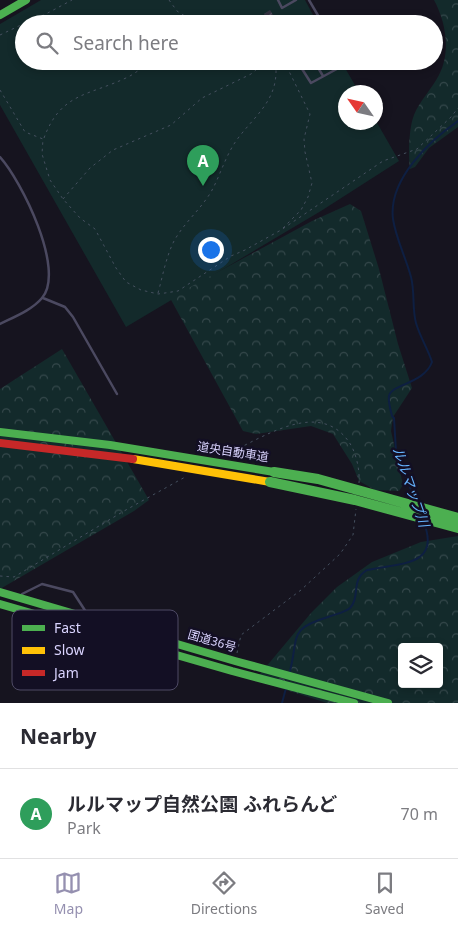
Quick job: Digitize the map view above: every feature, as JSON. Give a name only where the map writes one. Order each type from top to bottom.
[{"type":"main road","points":[[0,15],[26,0]]},
{"type":"main road","name":"道央自動車道","points":[[0,432],[110,445],[318,479],[458,518]]},
{"type":"main road","name":"道央自動車道","points":[[0,443],[148,461],[270,482],[355,500],[458,528]]},
{"type":"main road","name":"国道36号","points":[[0,592],[60,610]]},
{"type":"main road","name":"国道36号","points":[[0,604],[23,610]]},
{"type":"main road","name":"国道36号","points":[[178,644],[235,661],[253,671]]},
{"type":"main road","name":"国道36号","points":[[178,651],[303,685],[388,703]]},
{"type":"main road","name":"国道36号","points":[[303,685],[354,703]]},
{"type":"lane","points":[[278,0],[282,8],[296,0]]},
{"type":"lane","points":[[309,0],[318,15]]},
{"type":"lane","points":[[302,70],[310,83],[334,70]]},
{"type":"lane","points":[[319,70],[323,76]]},
{"type":"lane","points":[[0,157],[31,208],[39,227],[49,276],[48,289],[43,298],[32,307],[0,324]]},
{"type":"lane","points":[[43,298],[65,307],[73,317],[117,394]]},
{"type":"lane","points":[[16,597],[42,584],[73,592],[85,610]]},
{"type":"path","points":[[46,15],[72,0]]},
{"type":"path","points":[[169,0],[183,15]]},
{"type":"path","points":[[0,35],[15,28]]},
{"type":"path","points":[[137,70],[129,76],[81,95],[66,104],[57,112],[49,125],[44,139],[42,154],[50,180],[63,199],[80,218],[95,229],[116,268],[126,282],[141,290],[158,294],[178,291],[231,256],[281,230],[383,161],[417,149],[458,108]]},
{"type":"path","points":[[63,199],[90,168],[113,150],[172,125],[202,98],[256,70]]},
{"type":"path","points":[[158,294],[174,241],[210,193],[227,156],[237,140],[271,97],[276,80],[276,70]]},
{"type":"path","points":[[281,230],[301,210],[312,184],[304,139],[310,114],[288,70]]},
{"type":"path","points":[[0,90],[25,132],[44,139]]},
{"type":"path","points":[[233,451],[278,428],[306,422],[320,422],[330,425],[343,434],[351,444],[356,456],[359,478],[358,488]]},
{"type":"path","points":[[0,576],[14,577],[190,474]]},
{"type":"path","points":[[235,661],[238,644],[242,635],[301,590],[326,568],[348,544],[353,535],[356,507]]},
{"type":"green space","points":[[41,0],[305,0],[313,15],[15,15]]},
{"type":"green space","points":[[434,0],[458,0],[458,127],[429,148],[415,167],[410,169],[409,141],[412,120],[419,104],[443,70],[446,37],[443,15],[441,15]]},
{"type":"green space","points":[[15,15],[15,70],[346,70],[355,85],[338,85],[338,130],[381,130],[399,161],[321,211],[126,327],[0,105],[0,24]]},
{"type":"green space","points":[[350,204],[361,211],[412,388],[393,417],[391,431],[403,485],[399,491],[375,490],[359,481],[352,464],[333,434],[311,426],[256,434],[243,431],[170,298],[312,221]]},
{"type":"green space","points":[[62,349],[149,500],[134,511],[0,589],[0,389]]},
{"type":"green space","points":[[458,536],[458,703],[327,703],[255,680],[311,613],[337,587],[372,562],[421,542]]},
{"type":"building","points":[[270,10],[273,15],[265,15]]},
{"type":"waterway","name":"ルルマップ川","points":[[416,503],[396,451],[394,418],[392,416],[389,396],[395,389],[422,375],[432,362],[416,323],[412,283],[394,226],[393,204],[397,190],[413,163],[435,139],[458,121]]},
{"type":"waterway","name":"ルルマップ川","points":[[290,671],[297,635],[306,626],[315,621],[350,608],[355,598],[357,583],[362,574],[367,570],[403,564],[422,555],[427,548],[428,537],[424,523]]},
{"type":"waterway","name":"ルルマップ川","points":[[282,703],[286,688]]},
{"type":"traffic: fast","points":[[0,15],[26,0]]},
{"type":"traffic: fast","points":[[0,432],[110,445],[274,472]]},
{"type":"traffic: fast","points":[[274,472],[318,479],[458,518]]},
{"type":"traffic: fast","points":[[270,482],[355,500],[458,528]]},
{"type":"traffic: fast","points":[[0,592],[61,610]]},
{"type":"traffic: fast","points":[[0,604],[21,610]]},
{"type":"traffic: fast","points":[[178,644],[388,703]]},
{"type":"traffic: fast","points":[[178,655],[354,703]]},
{"type":"traffic: slow","points":[[133,459],[270,482]]},
{"type":"traffic: jam","points":[[0,443],[133,459]]},
{"type":"place","name":"ルルマップ自然公園 ふれらんど","points":[[203,186]]}]
